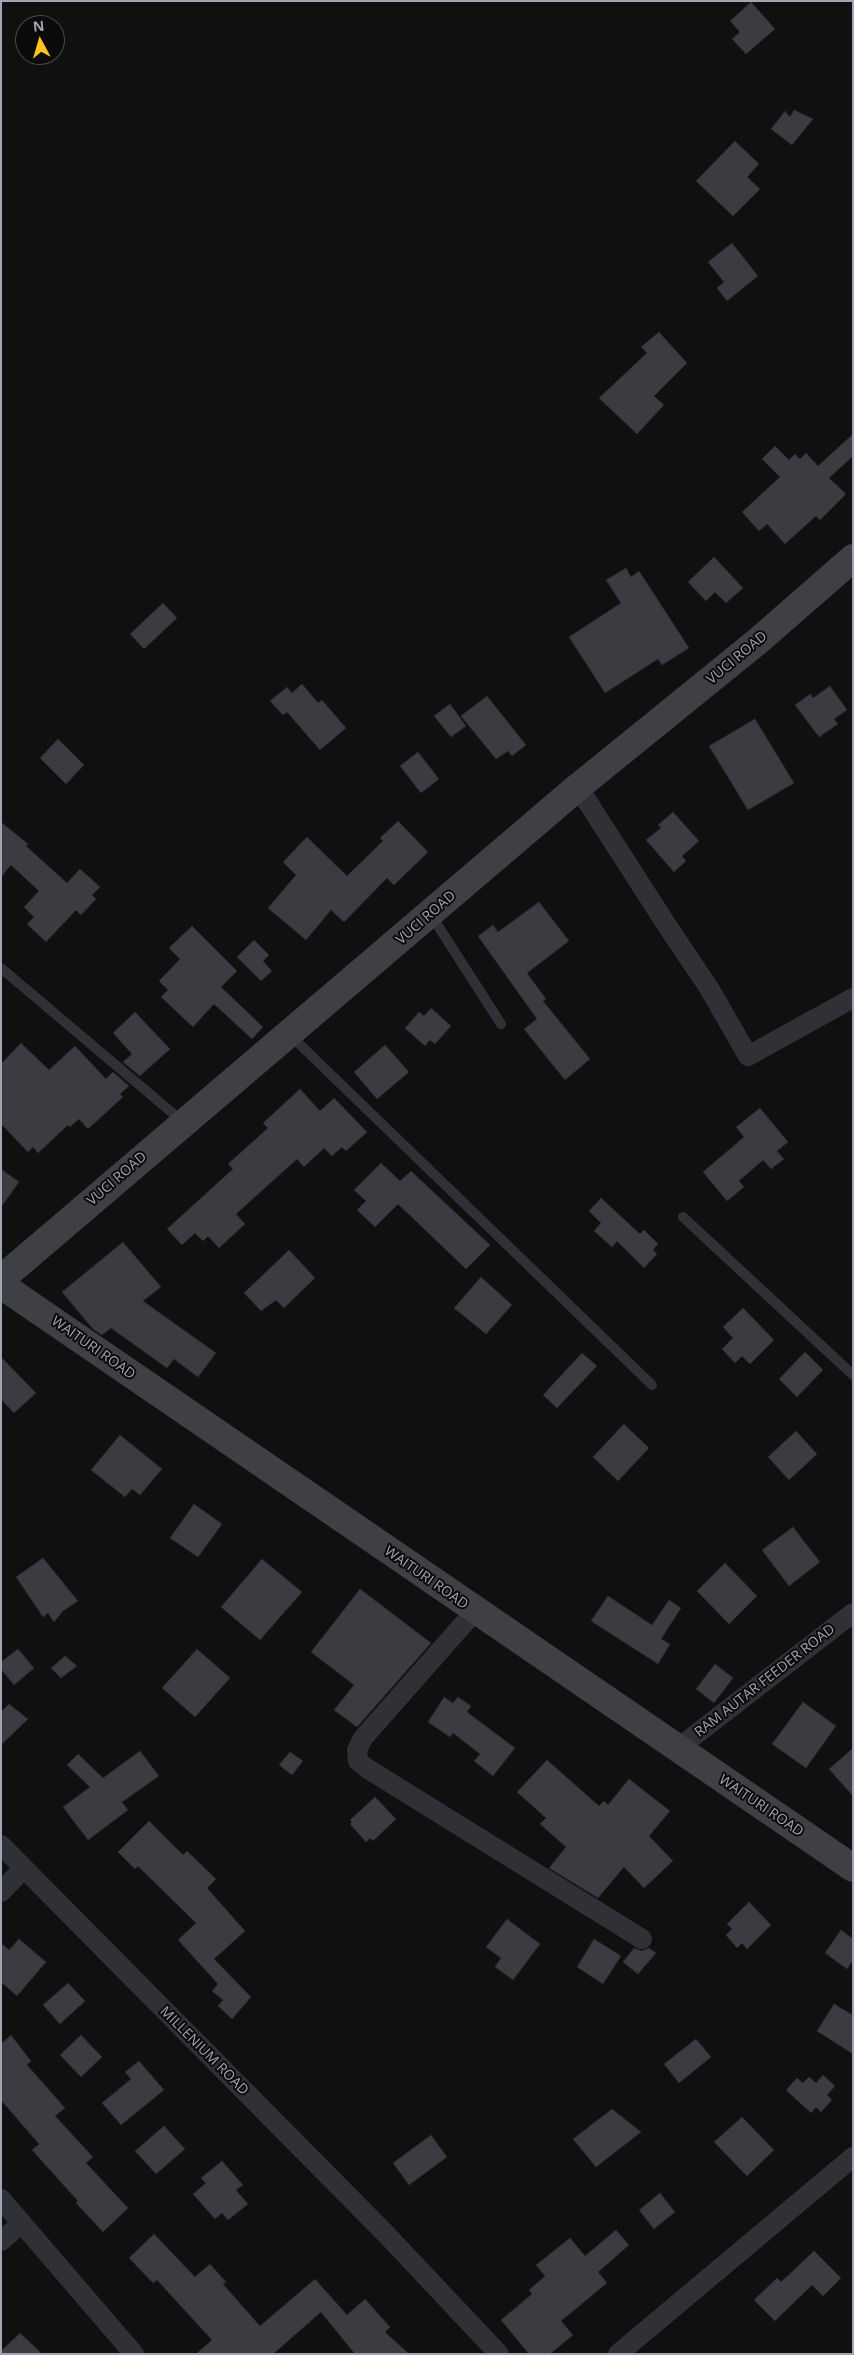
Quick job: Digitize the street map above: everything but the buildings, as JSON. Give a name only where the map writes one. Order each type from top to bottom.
[{"type":"main road","name":"VUCI ROAD","points":[[1,1279],[578,787],[758,641],[853,558]]},
{"type":"main road","name":"WAITURI ROAD","points":[[1,1286],[474,1611],[853,1868]]},
{"type":"street","points":[[578,787],[709,988],[748,1056],[853,998]]},
{"type":"street","points":[[474,1611],[363,1738],[356,1750],[358,1761],[642,1939]]},
{"type":"street","name":"RAM AUTAR FEEDER ROAD","points":[[677,1749],[853,1613]]},
{"type":"street","name":"MILLENIUM ROAD","points":[[1,1845],[385,2233],[499,2354]]},
{"type":"street","points":[[1,1892],[24,1869]]},
{"type":"street","points":[[618,2354],[853,2157]]},
{"type":"street","points":[[1,2199],[134,2354]]},
{"type":"street","points":[[1,2241],[22,2223]]},
{"type":"lane","points":[[431,914],[501,1024]]},
{"type":"lane","points":[[1,968],[183,1122]]},
{"type":"lane","points":[[289,1034],[652,1385]]},
{"type":"lane","points":[[683,1217],[853,1375]]}]
